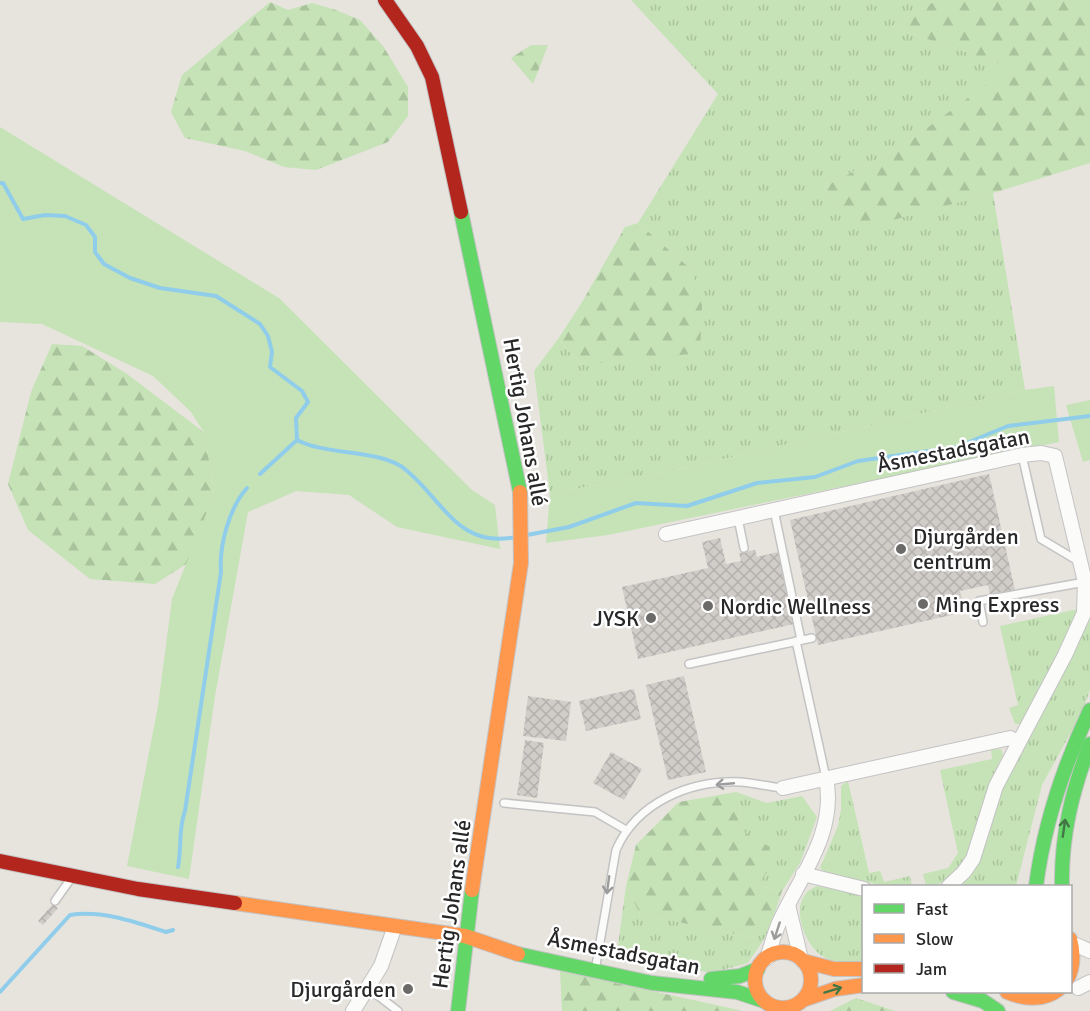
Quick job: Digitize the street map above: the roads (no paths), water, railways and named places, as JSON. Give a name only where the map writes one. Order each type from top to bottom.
[{"type":"street","name":"Hertig Johans allé","points":[[385,0],[417,46],[432,77],[512,444],[522,516],[522,554],[471,937],[458,1011]]},
{"type":"street","name":"Åsmestadsgatan","points":[[666,534],[1022,455],[1055,456],[1085,582],[1086,604],[1082,621],[996,786],[972,859],[964,872],[950,885]]},
{"type":"street","points":[[1036,885],[1042,844],[1058,780],[1090,710]]},
{"type":"street","points":[[783,788],[1010,738],[1018,742]]},
{"type":"street","points":[[1062,885],[1060,852],[1065,819],[1090,744]]},
{"type":"street","points":[[826,778],[829,799],[826,826],[762,964],[756,986],[764,1001],[781,1008],[793,1006],[803,1000],[835,989],[862,985]]},
{"type":"street","points":[[1023,885],[1042,844]]},
{"type":"street","name":"Åsmestadsgatan","points":[[0,861],[138,889],[471,937],[488,946],[597,966],[698,978],[740,976],[762,964]]},
{"type":"street","points":[[803,874],[862,889]]},
{"type":"street","points":[[788,905],[802,960],[811,980],[803,1000]]},
{"type":"street","points":[[353,1011],[381,966],[395,926]]},
{"type":"street","points":[[1072,939],[1090,951]]},
{"type":"street","points":[[1072,939],[1083,964],[1080,989]]},
{"type":"street","points":[[762,964],[785,953],[834,969],[862,969]]},
{"type":"street","name":"Åsmestadsgatan","points":[[597,966],[678,988],[730,989],[744,992],[764,1001]]},
{"type":"street","points":[[956,993],[983,1001],[998,1011]]},
{"type":"street","points":[[1011,998],[1033,1010],[1054,1009]]},
{"type":"lane","points":[[1022,455],[1041,540],[1081,563]]},
{"type":"lane","points":[[774,510],[826,778]]},
{"type":"lane","points":[[738,518],[744,548]]},
{"type":"lane","points":[[983,622],[979,601],[1085,582]]},
{"type":"lane","points":[[689,664],[812,638]]},
{"type":"lane","points":[[597,966],[610,870],[616,850],[626,830],[662,797],[680,791],[699,786],[741,782],[783,788]]},
{"type":"lane","points":[[504,803],[595,812],[626,830]]},
{"type":"lane","points":[[55,901],[72,877]]},
{"type":"lane","points":[[368,988],[398,1011]]},
{"type":"waterway","points":[[0,183],[3,183],[23,219],[45,215],[65,216],[86,225],[95,237],[95,252],[104,264],[130,278],[160,288],[216,296],[260,324],[268,336],[272,352],[270,367],[302,391],[308,402],[296,418],[297,440],[309,445],[369,455],[396,463],[419,482],[465,529],[480,536],[496,539],[516,537]]},
{"type":"waterway","points":[[527,535],[569,527],[636,503],[687,506],[757,483],[815,477],[858,461],[957,447],[1008,426],[1090,416]]},
{"type":"waterway","points":[[260,474],[297,440]]},
{"type":"waterway","points":[[178,867],[182,825],[221,572],[224,539],[230,517],[247,488]]},
{"type":"waterway","points":[[0,992],[70,915],[95,914],[131,921],[166,932],[173,930]]},
{"type":"place","name":"Djurgården centrum","points":[[901,549]]},
{"type":"place","name":"Ming Express","points":[[923,604]]},
{"type":"place","name":"Nordic Wellness","points":[[708,606]]},
{"type":"place","name":"JYSK","points":[[651,618]]},
{"type":"place","name":"Djurgården","points":[[408,989]]}]
